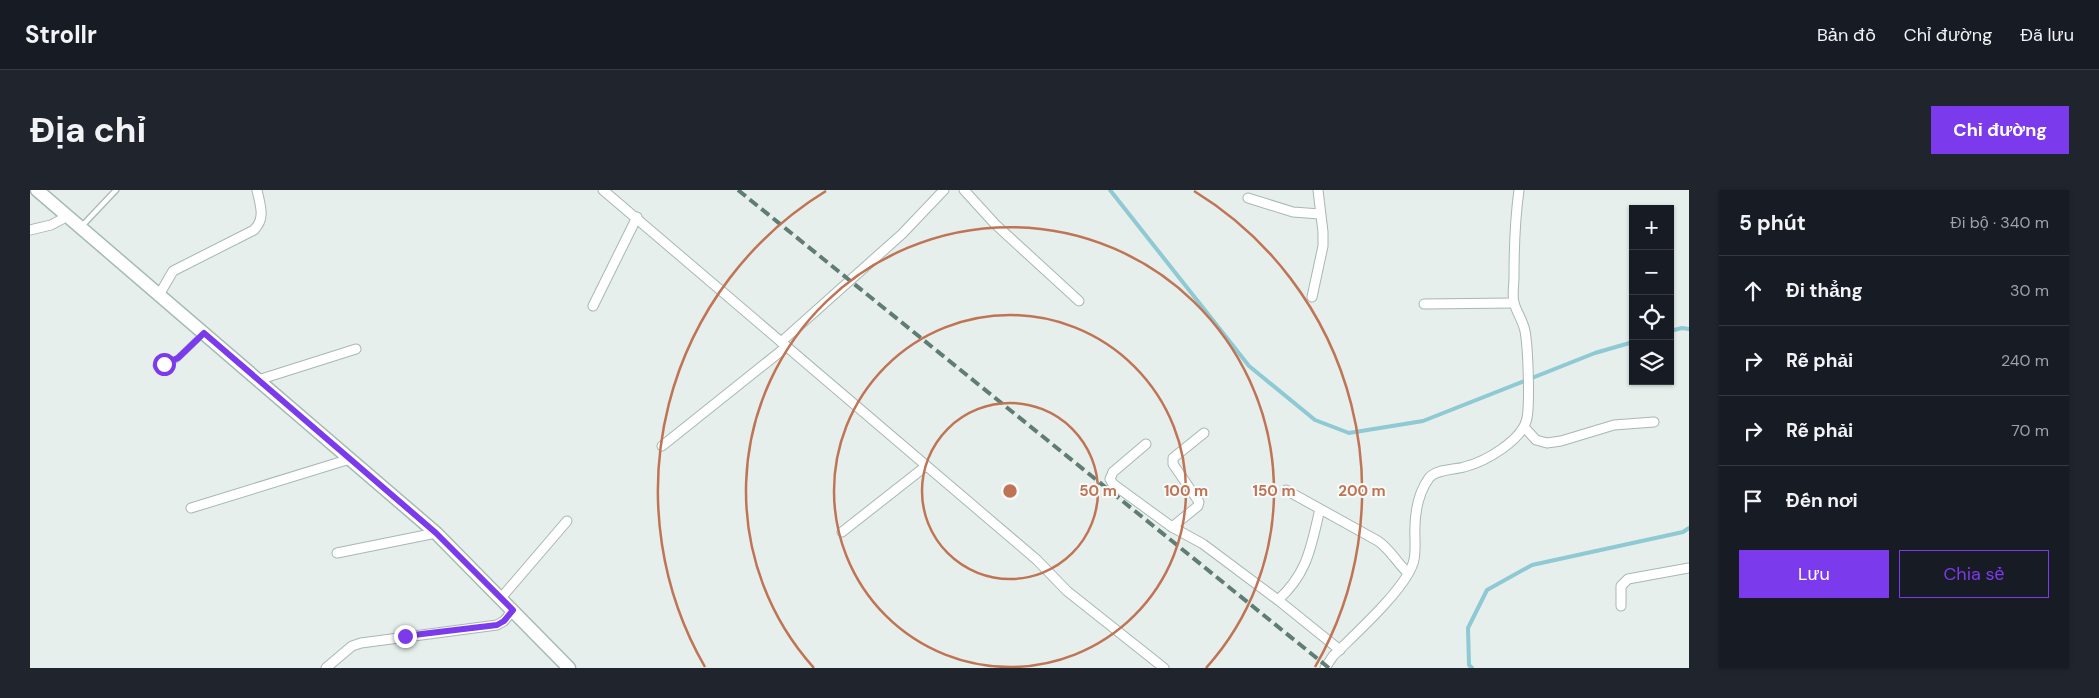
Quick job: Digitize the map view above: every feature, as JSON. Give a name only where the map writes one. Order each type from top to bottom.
[{"type":"street","points":[[37,190],[436,533],[569,668]]},
{"type":"street","points":[[159,295],[173,271],[254,230],[260,224],[262,214],[258,190]]},
{"type":"street","points":[[603,190],[1037,560],[1066,591],[1164,668]]},
{"type":"street","points":[[662,446],[784,345],[902,234],[944,190]]},
{"type":"street","points":[[964,190],[995,224],[1080,301]]},
{"type":"street","points":[[1312,297],[1323,246],[1318,190]]},
{"type":"street","points":[[1325,668],[1394,592],[1408,573],[1414,560],[1416,507],[1429,478],[1438,472],[1462,468],[1478,462],[1516,439],[1525,428],[1528,410],[1526,340],[1522,321],[1514,303],[1514,242],[1519,190]]},
{"type":"street","points":[[1248,198],[1293,212],[1320,214]]},
{"type":"street","points":[[30,230],[51,225],[68,216]]},
{"type":"street","points":[[593,306],[636,217]]},
{"type":"street","points":[[1424,304],[1514,303]]},
{"type":"street","points":[[258,380],[356,349]]},
{"type":"street","points":[[1525,428],[1536,440],[1547,443],[1562,441],[1614,425],[1654,422]]},
{"type":"street","points":[[1172,527],[1198,506],[1199,502],[1173,464],[1173,458],[1204,433]]},
{"type":"street","points":[[1146,444],[1113,472],[1110,479],[1113,484],[1172,527],[1203,544],[1278,600],[1340,650]]},
{"type":"street","points":[[191,508],[350,459]]},
{"type":"street","points":[[842,532],[926,466]]},
{"type":"street","points":[[1286,490],[1388,549],[1408,573]]},
{"type":"street","points":[[1278,600],[1297,579],[1306,562],[1320,509]]},
{"type":"street","points":[[501,598],[567,522]]},
{"type":"street","points":[[337,553],[436,533]]},
{"type":"street","points":[[1621,606],[1621,586],[1628,579],[1689,568]]},
{"type":"street","points":[[326,668],[352,646],[361,642],[497,625],[504,621],[513,610]]},
{"type":"lane","points":[[81,228],[116,190]]},
{"type":"lane","points":[[156,366],[172,362],[178,358],[204,333]]},
{"type":"waterway","points":[[1110,190],[1249,366],[1315,420],[1349,433],[1423,421],[1595,353],[1629,343]]},
{"type":"waterway","points":[[1674,330],[1689,329]]},
{"type":"waterway","points":[[1472,668],[1469,665],[1468,628],[1487,590],[1532,565],[1683,532],[1689,528]]},
{"type":"railway","points":[[738,190],[1329,668]]},
{"type":"route","points":[[164,364],[178,358],[204,333],[436,533],[513,610],[504,621],[497,625],[405,636]]}]
